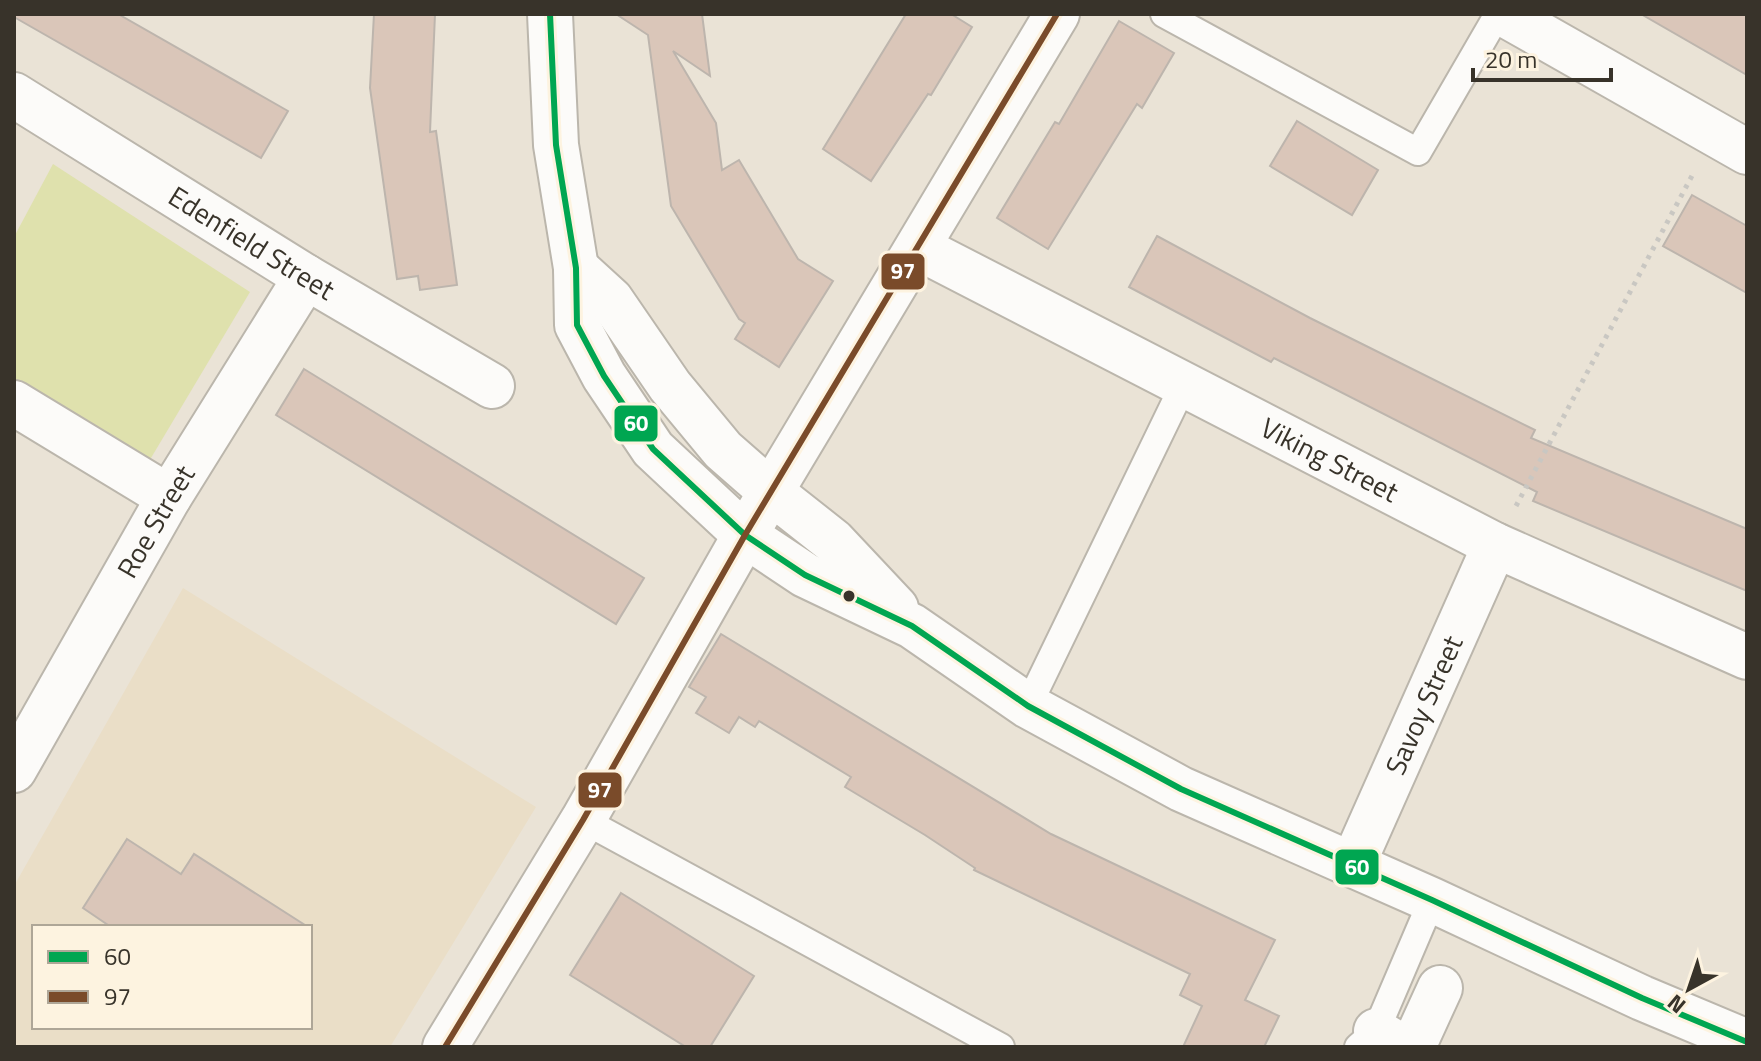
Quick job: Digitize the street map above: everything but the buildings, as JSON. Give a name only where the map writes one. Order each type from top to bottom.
[{"type":"street","points":[[550,14],[556,145],[576,268],[577,325],[604,376],[653,449],[745,535],[805,575],[912,626],[1028,706],[1181,789],[1353,864],[1642,998],[1747,1042]]},
{"type":"street","points":[[445,1047],[583,820],[745,535],[1057,14]]},
{"type":"street","points":[[1504,14],[1730,143]]},
{"type":"street","name":"Edenfield Street","points":[[14,95],[306,277],[492,386]]},
{"type":"street","name":"Viking Street","points":[[919,248],[1495,545],[1747,657]]},
{"type":"street","points":[[576,268],[611,300],[670,386],[723,450],[833,541],[912,626]]},
{"type":"street","name":"Roe Street","points":[[14,770],[169,497],[306,277]]},
{"type":"street","points":[[14,403],[169,497]]},
{"type":"street","name":"Savoy Street","points":[[1353,864],[1495,545]]},
{"type":"street","points":[[1387,1043],[1440,988]]},
{"type":"lane","points":[[1164,14],[1418,152],[1498,14]]},
{"type":"lane","points":[[1028,706],[1184,384]]},
{"type":"lane","points":[[583,820],[1001,1047]]},
{"type":"lane","points":[[1387,1043],[1432,900]]},
{"type":"path","points":[[1495,545],[1730,143]]},
{"type":"shaded area","points":[[183,588],[536,807],[390,1047],[14,1047],[14,886]]},
{"type":"green space","points":[[53,164],[250,292],[148,463],[14,379],[14,237]]},
{"type":"transit line","name":"60","points":[[550,14],[556,145],[576,268],[577,325],[604,376],[653,449],[745,535],[805,575],[912,626],[1028,706],[1181,789],[1432,900],[1642,998],[1747,1042]]},
{"type":"transit line","name":"97","points":[[445,1047],[583,820],[745,535],[1057,14]]}]
